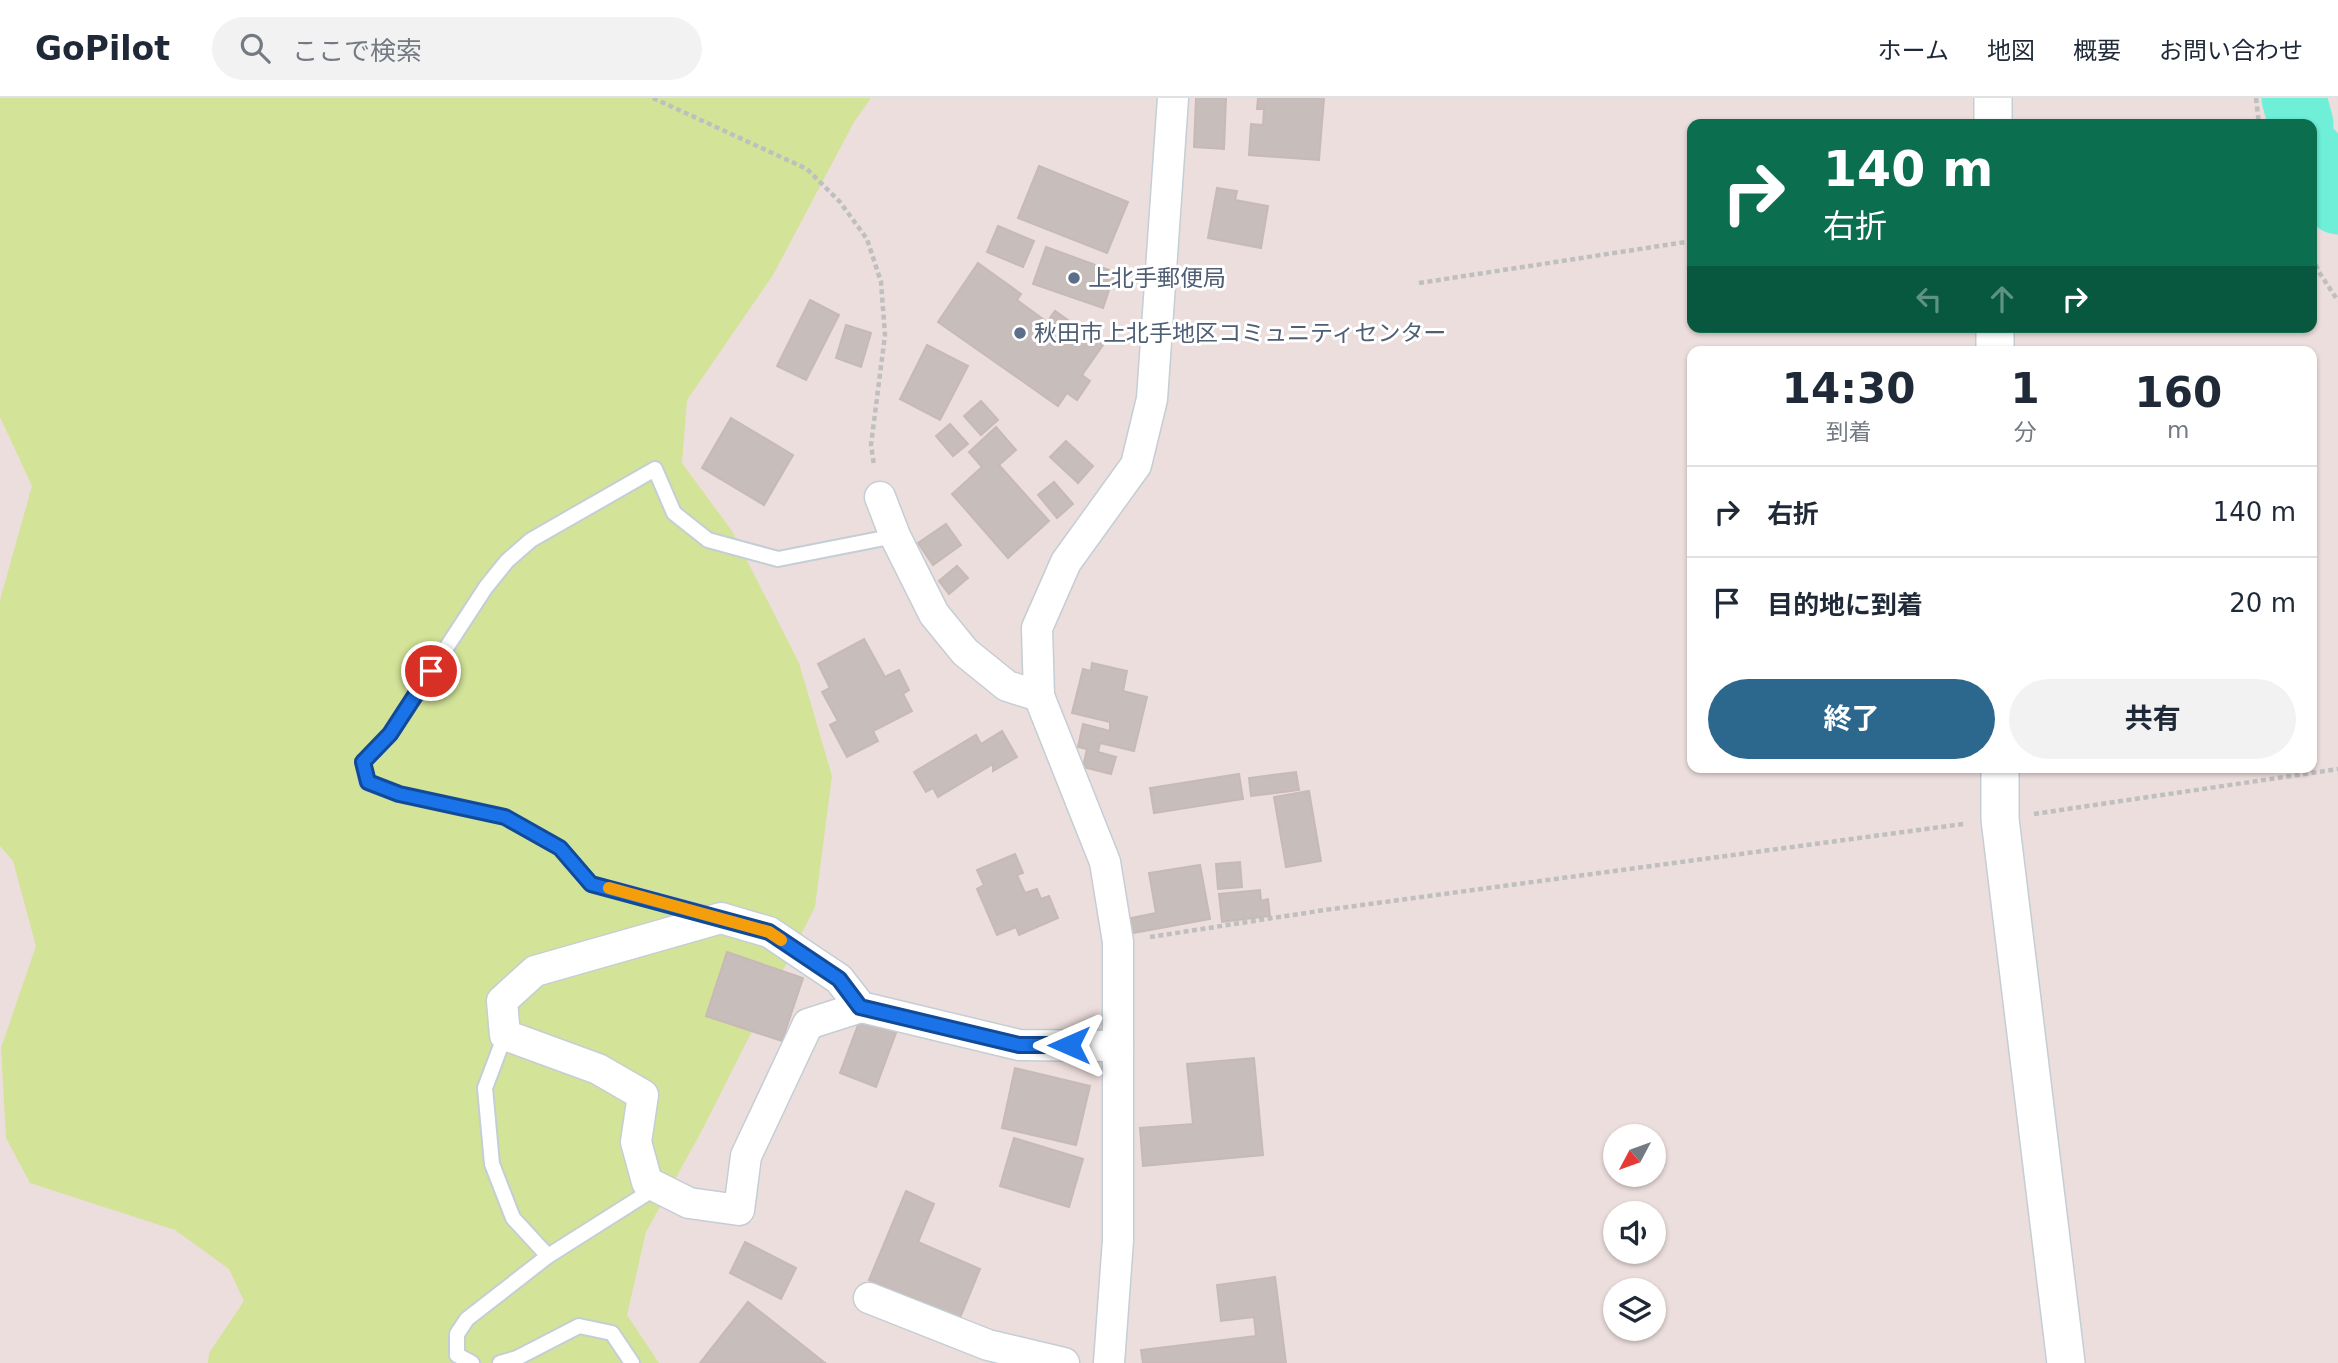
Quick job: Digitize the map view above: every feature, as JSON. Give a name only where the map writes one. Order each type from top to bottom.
[{"type":"street","points":[[1109,1363],[1118,1240],[1118,942],[1105,862],[1039,696],[1037,628],[1066,562],[1136,465],[1152,399],[1173,98]]},
{"type":"street","points":[[1993,98],[1993,119]]},
{"type":"street","points":[[880,497],[895,536],[934,614],[965,652],[1007,686],[1039,696]]},
{"type":"street","points":[[2000,773],[2000,819],[2066,1363]]},
{"type":"street","points":[[860,1007],[839,979],[769,932],[721,918],[535,971],[502,1001],[505,1035],[598,1069],[643,1094],[636,1142],[647,1182],[689,1203],[739,1210],[746,1156],[808,1024],[860,1007],[1019,1045],[1118,1046]]},
{"type":"street","points":[[869,1298],[988,1345],[1064,1363]]},
{"type":"lane","points":[[721,918],[591,884],[560,848],[505,817],[399,794],[368,782],[363,762],[390,734],[486,587],[507,561],[531,540],[654,469],[674,513],[708,540],[778,559],[895,536]]},
{"type":"lane","points":[[505,1035],[485,1088],[492,1164],[513,1218],[548,1256]]},
{"type":"lane","points":[[471,1363],[457,1355],[457,1334],[467,1319],[548,1256],[657,1187]]},
{"type":"lane","points":[[500,1363],[517,1358],[579,1326],[612,1334],[632,1363]]},
{"type":"path","points":[[653,98],[807,169],[840,202],[867,239],[881,282],[884,335],[871,445],[880,497]]},
{"type":"path","points":[[2256,98],[2258,119]]},
{"type":"path","points":[[1419,283],[1687,241]]},
{"type":"path","points":[[2317,268],[2338,301]]},
{"type":"path","points":[[2317,772],[2338,769]]},
{"type":"path","points":[[1118,942],[2311,773]]},
{"type":"green space","points":[[0,98],[871,98],[854,122],[773,275],[687,400],[682,463],[732,531],[799,663],[832,776],[815,907],[700,1134],[646,1232],[627,1315],[659,1363],[208,1363],[209,1353],[244,1301],[229,1269],[175,1230],[30,1183],[6,1138],[1,1048],[36,946],[13,861],[0,846],[0,600],[32,486],[0,417]]},
{"type":"building","points":[[1196,98],[1226,98],[1224,149],[1194,147]]},
{"type":"building","points":[[1258,98],[1324,98],[1319,160],[1249,155],[1251,124],[1263,125],[1264,109],[1257,109]]},
{"type":"building","points":[[1039,166],[1128,202],[1107,253],[1018,218]]},
{"type":"building","points":[[1217,188],[1237,191],[1235,200],[1268,206],[1261,248],[1208,238]]},
{"type":"building","points":[[998,226],[1034,241],[1023,267],[987,252]]},
{"type":"building","points":[[1046,247],[1115,272],[1103,308],[1033,284]]},
{"type":"building","name":"秋田市上北手地区コミュニティセンター","points":[[978,263],[1021,294],[1017,300],[1047,322],[1055,311],[1103,345],[1082,375],[1090,381],[1077,400],[1067,393],[1058,406],[938,322]]},
{"type":"building","points":[[810,300],[839,315],[806,380],[777,366]]},
{"type":"building","points":[[846,325],[871,333],[861,367],[836,358]]},
{"type":"building","points":[[927,345],[968,366],[940,420],[900,399]]},
{"type":"building","points":[[981,401],[998,420],[981,435],[964,416]]},
{"type":"building","points":[[731,418],[793,455],[764,505],[702,468]]},
{"type":"building","points":[[950,424],[968,444],[953,456],[936,436]]},
{"type":"building","points":[[996,427],[1016,450],[999,465],[1049,521],[1008,558],[952,494],[982,467],[969,452]]},
{"type":"building","points":[[1066,441],[1093,466],[1078,483],[1050,457]]},
{"type":"building","points":[[1054,482],[1073,504],[1057,518],[1038,495]]},
{"type":"building","points":[[946,524],[961,545],[933,565],[918,543]]},
{"type":"building","points":[[957,566],[968,578],[949,594],[939,581]]},
{"type":"building","points":[[864,639],[885,677],[899,670],[909,690],[903,694],[912,711],[873,731],[878,741],[847,757],[830,725],[838,721],[822,692],[830,688],[818,664]]},
{"type":"building","points":[[1092,663],[1127,671],[1123,691],[1147,697],[1134,751],[1100,743],[1098,752],[1116,757],[1111,774],[1083,767],[1087,749],[1078,747],[1083,724],[1110,731],[1110,722],[1072,713],[1083,669],[1091,671]]},
{"type":"building","points":[[1002,731],[1017,757],[993,771],[993,764],[938,797],[933,788],[926,792],[914,772],[976,735],[981,744]]},
{"type":"building","points":[[1296,772],[1299,790],[1251,796],[1249,778]]},
{"type":"building","points":[[1239,774],[1243,799],[1154,813],[1150,788]]},
{"type":"building","points":[[1309,791],[1321,861],[1286,867],[1274,797]]},
{"type":"building","points":[[1015,854],[1023,873],[1017,875],[1025,893],[1037,889],[1041,899],[1049,896],[1058,918],[1019,935],[1016,927],[997,935],[977,889],[984,885],[977,870]]},
{"type":"building","points":[[1240,862],[1242,887],[1218,889],[1216,864]]},
{"type":"building","points":[[1200,865],[1210,919],[1133,933],[1131,918],[1156,913],[1149,873]]},
{"type":"building","points":[[1260,890],[1261,901],[1268,899],[1270,916],[1222,922],[1219,894]]},
{"type":"building","points":[[727,952],[803,978],[782,1041],[706,1016]]},
{"type":"building","points":[[861,1017],[897,1030],[876,1087],[840,1073]]},
{"type":"building","points":[[1254,1058],[1263,1155],[1143,1166],[1140,1128],[1193,1124],[1187,1064]]},
{"type":"building","points":[[1015,1068],[1090,1086],[1076,1145],[1002,1128]]},
{"type":"building","points":[[1014,1138],[1083,1159],[1069,1207],[1000,1186]]},
{"type":"building","points":[[906,1191],[934,1204],[918,1242],[980,1269],[960,1318],[869,1280]]},
{"type":"building","points":[[745,1242],[796,1268],[781,1299],[730,1273]]},
{"type":"building","points":[[1275,1277],[1286,1363],[1143,1363],[1141,1350],[1256,1336],[1254,1317],[1221,1321],[1217,1285]]},
{"type":"building","points":[[748,1302],[825,1363],[700,1363]]},
{"type":"waterway","points":[[2294,98],[2300,119]]},
{"type":"waterway","points":[[2317,162],[2338,202]]},
{"type":"slow traffic","points":[[609,888],[769,932],[781,940]]},
{"type":"place","name":"上北手郵便局","points":[[1074,278]]},
{"type":"place","name":"秋田市上北手地区コミュニティセンター","points":[[1020,333]]},
{"type":"route","points":[[431,671],[390,734],[363,762],[368,782],[399,794],[505,817],[560,848],[591,884],[769,932],[839,979],[860,1007],[1019,1045],[1069,1045]]}]
